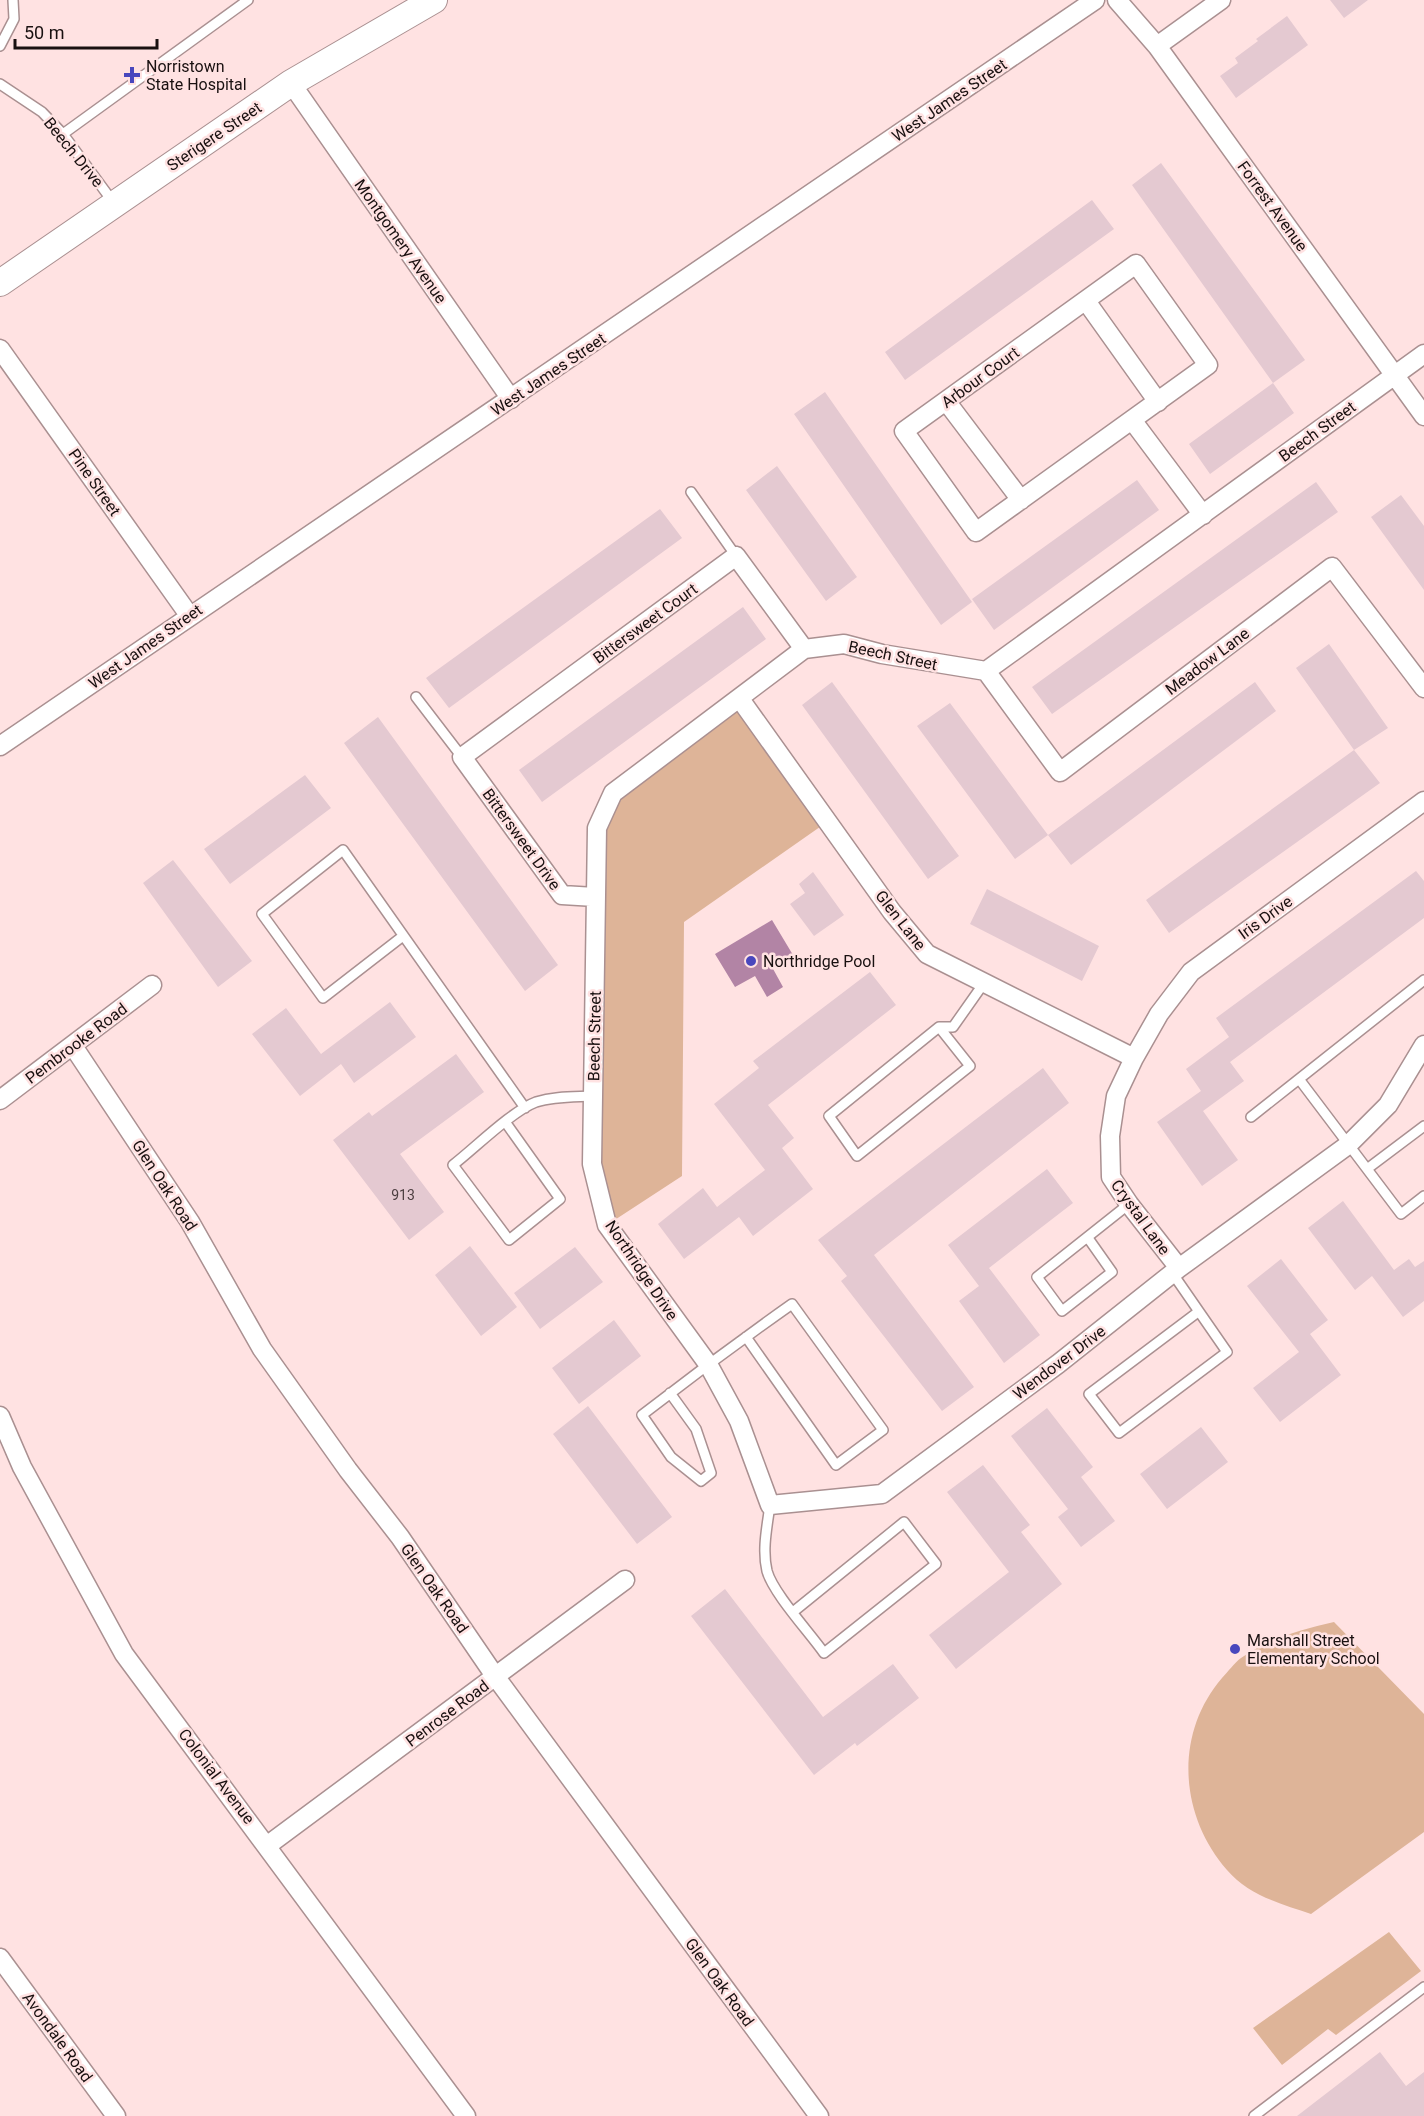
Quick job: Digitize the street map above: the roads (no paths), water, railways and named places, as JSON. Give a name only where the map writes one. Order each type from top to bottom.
[{"type":"street","name":"Sterigere Street","points":[[0,283],[291,83],[434,0]]},
{"type":"street","name":"West James Street","points":[[0,746],[189,615],[511,399],[1095,0]]},
{"type":"street","name":"Forrest Avenue","points":[[1117,0],[1157,46],[1424,416]]},
{"type":"street","points":[[1157,46],[1221,0]]},
{"type":"street","name":"Montgomery Avenue","points":[[291,83],[511,399]]},
{"type":"street","name":"Arbour Court","points":[[1136,264],[1208,365],[976,532],[904,431],[946,401],[1136,264]]},
{"type":"street","points":[[1086,301],[1158,402]]},
{"type":"street","name":"Pine Street","points":[[0,349],[189,615]]},
{"type":"street","name":"Beech Street","points":[[593,1096],[597,828],[613,793],[804,649],[844,644],[882,654],[986,671],[1424,354]]},
{"type":"street","points":[[946,401],[1022,500]]},
{"type":"street","points":[[1132,420],[1203,515]]},
{"type":"street","points":[[736,556],[804,649]]},
{"type":"street","name":"Bittersweet Court","points":[[462,757],[736,556]]},
{"type":"street","name":"Meadow Lane","points":[[986,671],[1060,772],[1332,567],[1424,688]]},
{"type":"street","name":"Glen Lane","points":[[740,699],[892,912],[927,954],[1134,1058]]},
{"type":"street","name":"Bittersweet Drive","points":[[462,757],[562,895],[595,897]]},
{"type":"street","name":"Iris Drive","points":[[1134,1058],[1159,1014],[1191,972],[1424,801]]},
{"type":"street","name":"Pembrooke Road","points":[[0,1100],[152,985]]},
{"type":"street","name":"Wendover Drive","points":[[770,1505],[882,1494],[1058,1364],[1176,1271],[1348,1145],[1388,1106],[1424,1045]]},
{"type":"street","name":"Glen Oak Road","points":[[73,1046],[190,1222],[262,1349],[348,1470],[400,1537],[495,1676],[819,2116]]},
{"type":"street","name":"Crystal Lane","points":[[1134,1058],[1116,1096],[1110,1136],[1111,1177],[1176,1271]]},
{"type":"street","name":"Northridge Drive","points":[[593,1096],[592,1164],[607,1226],[708,1364]]},
{"type":"street","points":[[708,1364],[739,1421],[770,1505]]},
{"type":"street","name":"Colonial Avenue","points":[[0,1416],[22,1467],[124,1654],[268,1845],[466,2116]]},
{"type":"street","name":"Penrose Road","points":[[268,1845],[626,1580]]},
{"type":"street","name":"Avondale Road","points":[[0,1958],[116,2116]]},
{"type":"lane","points":[[0,46],[9,33],[14,18],[13,0]]},
{"type":"lane","points":[[63,134],[249,0]]},
{"type":"lane","name":"Beech Drive","points":[[0,84],[42,112],[63,134],[114,203]]},
{"type":"lane","points":[[692,492],[736,556]]},
{"type":"lane","points":[[416,697],[462,757]]},
{"type":"lane","points":[[404,936],[323,998],[262,914],[343,850],[404,936],[525,1108]]},
{"type":"lane","points":[[1251,1117],[1424,980]]},
{"type":"lane","points":[[939,1027],[970,1066],[857,1156],[830,1116],[939,1027],[953,1027],[984,983]]},
{"type":"lane","points":[[1299,1078],[1401,1214],[1424,1196]]},
{"type":"lane","points":[[506,1123],[560,1199],[508,1240],[453,1165],[506,1123],[525,1108],[537,1102],[565,1096],[593,1096]]},
{"type":"lane","points":[[1367,1169],[1424,1126]]},
{"type":"lane","points":[[1088,1238],[1112,1272],[1062,1311],[1037,1278],[1129,1204]]},
{"type":"lane","points":[[1176,1271],[1198,1312],[1227,1352],[1119,1433],[1089,1394],[1198,1312]]},
{"type":"lane","points":[[670,1393],[696,1429],[711,1473],[701,1481],[671,1457],[642,1415],[670,1393],[708,1364],[792,1304],[883,1430],[836,1465],[746,1337]]},
{"type":"lane","points":[[770,1505],[765,1539],[767,1571],[772,1582],[793,1612],[824,1653],[936,1564],[904,1522],[793,1612]]},
{"type":"lane","points":[[1254,2116],[1424,1987]]},
{"type":"place","name":"Norristown State Hospital","points":[[132,75]]},
{"type":"place","name":"Northridge Pool","points":[[751,961]]},
{"type":"place","name":"Marshall Street Elementary School","points":[[1235,1649]]}]
